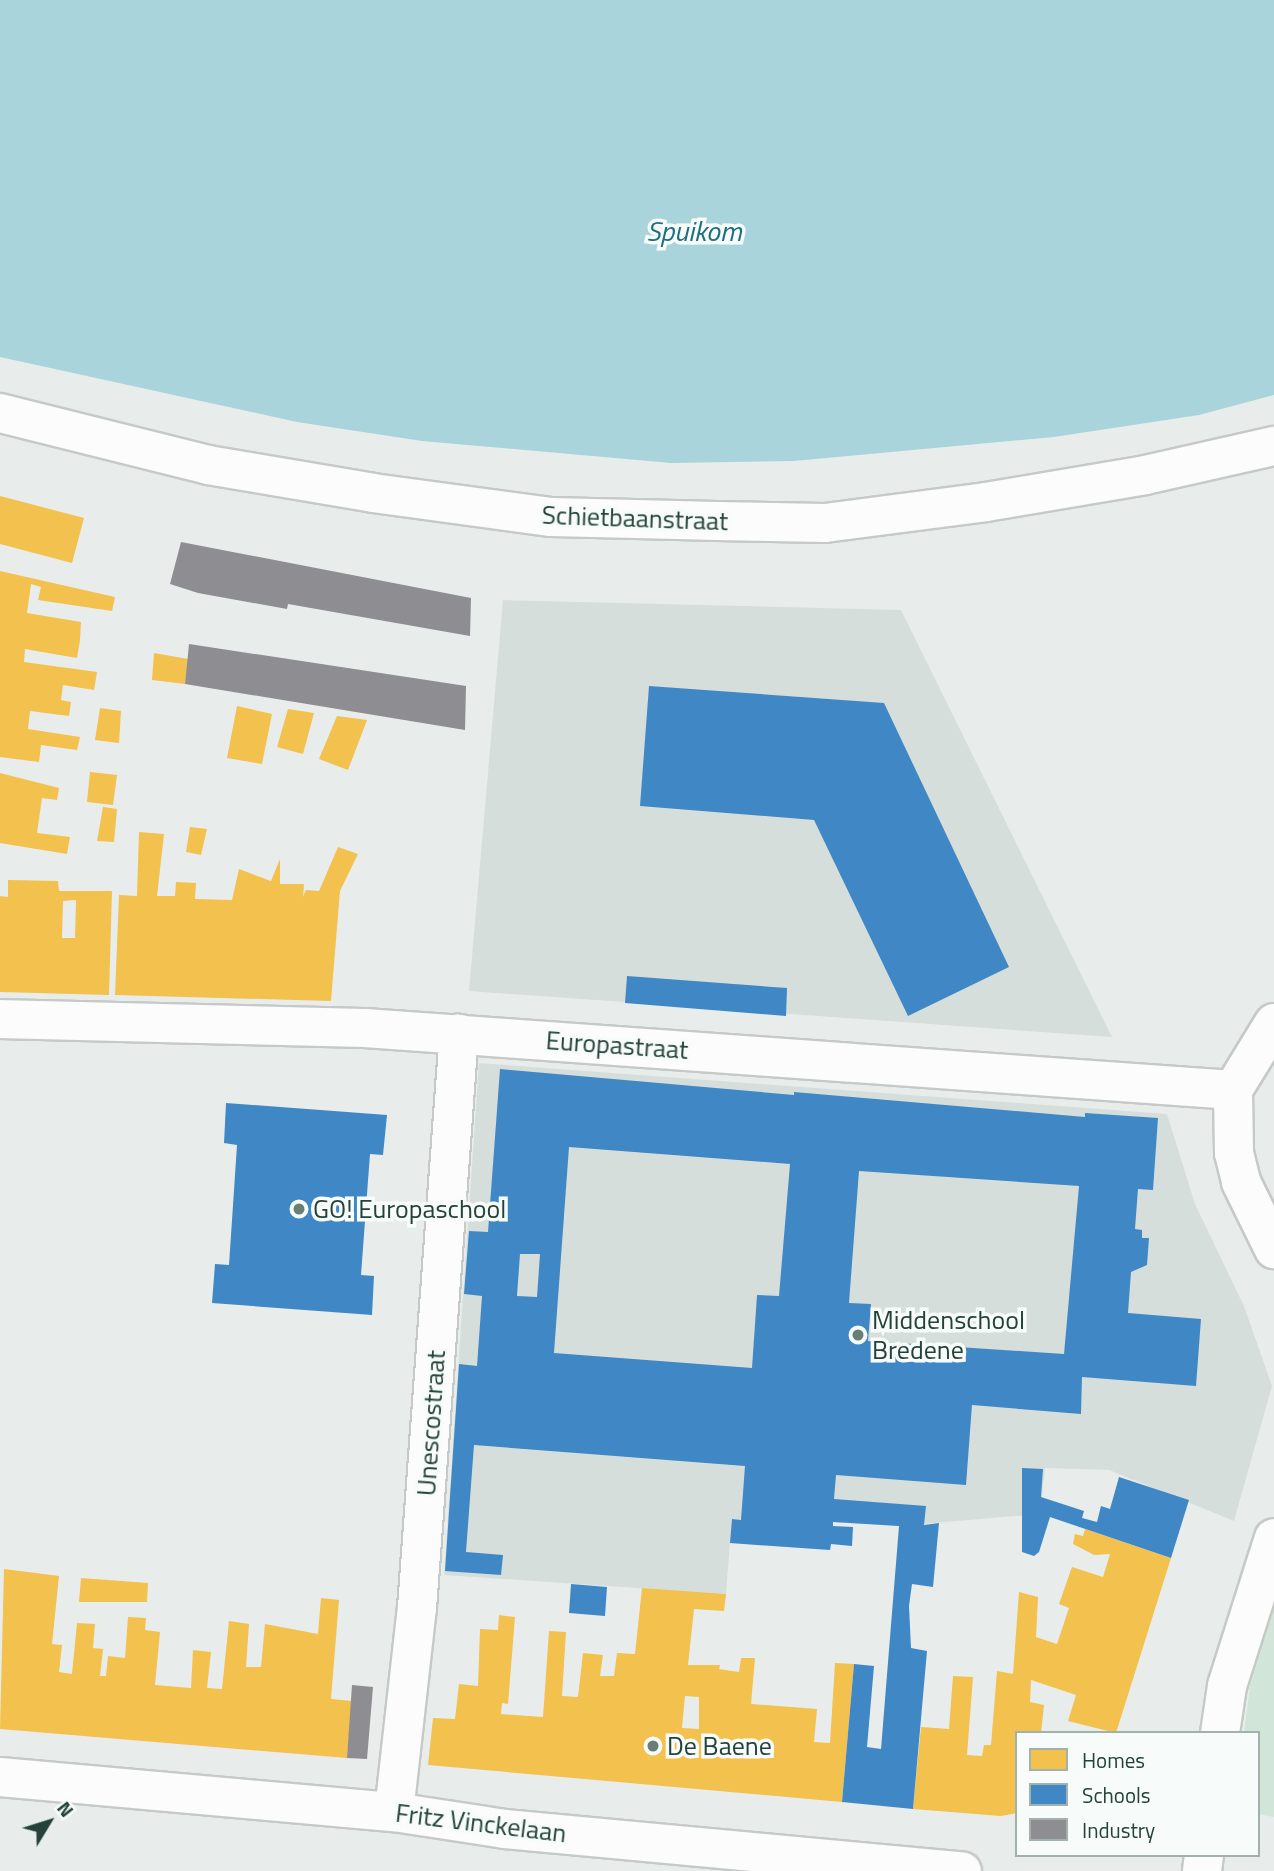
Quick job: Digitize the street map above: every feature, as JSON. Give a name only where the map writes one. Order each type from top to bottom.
[{"type":"street","name":"Schietbaanstraat","points":[[0,413],[208,465],[373,493],[551,517],[718,522],[825,523],[986,502],[1145,475],[1274,446]]},
{"type":"street","name":"Europastraat","points":[[0,1019],[459,1034],[1233,1090]]},
{"type":"street","points":[[1274,1023],[1233,1090],[1236,1163],[1274,1249]]},
{"type":"street","name":"Unescostraat","points":[[394,1812],[417,1608],[459,1034]]},
{"type":"street","points":[[1220,1731],[1227,1686],[1274,1538]]},
{"type":"street","name":"Fritz Vinckelaan","points":[[0,1777],[394,1812],[505,1829],[962,1871]]},
{"type":"shaded area","points":[[503,600],[901,610],[1112,1037],[469,991]]},
{"type":"shaded area","name":"Middenschool Bredene","points":[[479,1063],[1167,1114],[1195,1204],[1244,1306],[1272,1386],[1234,1521],[1109,1470],[1045,1468],[1040,1514],[899,1526],[833,1522],[830,1550],[730,1543],[726,1594],[444,1575]]},
{"type":"green space","points":[[1274,1608],[1274,1817],[1260,1814],[1260,1731],[1244,1731],[1250,1686]]},
{"type":"water","name":"Spuikom","points":[[0,0],[1274,0],[1274,395],[1199,415],[1054,437],[794,461],[671,463],[422,441],[297,422],[0,357]]},
{"type":"building: Homes","points":[[0,496],[84,518],[72,563],[0,544]]},
{"type":"building: Homes","points":[[0,571],[115,597],[112,611],[38,600],[41,587],[31,584],[27,613],[81,622],[80,640],[77,658],[25,649],[24,662],[97,672],[94,690],[63,685],[61,700],[71,702],[69,716],[30,711],[28,729],[80,737],[77,750],[41,745],[39,762],[0,757]]},
{"type":"building: Homes","points":[[154,653],[188,659],[185,684],[152,680]]},
{"type":"building: Homes","points":[[237,706],[272,714],[262,764],[227,758]]},
{"type":"building: Homes","points":[[100,708],[121,711],[119,743],[95,740]]},
{"type":"building: Homes","points":[[288,709],[314,713],[303,754],[277,747]]},
{"type":"building: Homes","points":[[337,716],[367,720],[348,770],[319,759]]},
{"type":"building: Homes","points":[[90,772],[117,775],[113,805],[87,802]]},
{"type":"building: Homes","points":[[0,773],[59,788],[57,800],[42,798],[37,833],[70,837],[67,854],[0,843]]},
{"type":"building: Homes","points":[[103,807],[117,809],[114,842],[97,841]]},
{"type":"building: Homes","points":[[190,827],[207,829],[201,855],[186,852]]},
{"type":"building: Homes","points":[[139,832],[164,834],[157,896],[175,896],[176,882],[196,883],[195,899],[232,900],[239,869],[271,881],[280,859],[280,884],[304,884],[303,897],[306,890],[319,891],[338,847],[358,854],[340,891],[331,1001],[115,995],[119,895],[137,896]]},
{"type":"building: Homes","points":[[8,880],[58,881],[59,891],[112,891],[109,995],[0,992],[0,896],[8,897]],"holes":[[[76,900],[75,938],[62,938],[63,901]]]},
{"type":"building: Homes","points":[[1085,1529],[1171,1558],[1117,1731],[1068,1721],[1076,1695],[1031,1680],[1030,1702],[1044,1705],[1041,1731],[1015,1731],[1015,1813],[1001,1816],[913,1809],[921,1727],[949,1729],[953,1676],[973,1677],[967,1755],[982,1756],[984,1745],[991,1745],[997,1671],[1013,1674],[1019,1592],[1038,1597],[1036,1637],[1057,1644],[1069,1608],[1059,1604],[1072,1567],[1103,1577],[1110,1554],[1094,1555],[1073,1544],[1075,1534],[1083,1536]]},
{"type":"building: Homes","points":[[4,1569],[59,1576],[52,1644],[62,1645],[59,1672],[72,1674],[77,1623],[95,1624],[93,1648],[103,1649],[100,1676],[106,1676],[108,1656],[125,1658],[128,1617],[146,1618],[145,1630],[160,1632],[155,1685],[191,1688],[193,1650],[211,1652],[207,1688],[222,1689],[229,1621],[249,1624],[246,1667],[261,1667],[265,1624],[318,1634],[321,1598],[339,1600],[331,1699],[352,1701],[347,1758],[0,1729]]},
{"type":"building: Homes","points":[[81,1578],[148,1583],[147,1602],[79,1602]]},
{"type":"building: Homes","points":[[642,1588],[726,1594],[724,1611],[694,1609],[688,1665],[720,1665],[719,1669],[739,1672],[741,1658],[755,1658],[751,1704],[817,1709],[814,1742],[830,1743],[835,1663],[854,1664],[842,1802],[428,1765],[433,1718],[455,1719],[459,1684],[478,1686],[480,1629],[498,1630],[499,1615],[515,1617],[508,1704],[502,1703],[501,1714],[543,1717],[549,1631],[566,1632],[562,1696],[578,1697],[583,1653],[603,1655],[600,1676],[614,1676],[617,1653],[635,1654]],"holes":[[[685,1696],[699,1697],[699,1729],[682,1728]]]},
{"type":"building: Schools","points":[[649,686],[884,703],[1009,967],[908,1016],[814,820],[640,806]]},
{"type":"building: Schools","points":[[627,976],[787,988],[786,1016],[625,1003]]},
{"type":"building: Schools","points":[[500,1069],[1085,1117],[1085,1113],[1158,1118],[1153,1190],[1138,1189],[1135,1229],[1142,1230],[1142,1238],[1149,1238],[1147,1265],[1131,1272],[1128,1313],[1201,1319],[1196,1386],[1082,1377],[1081,1414],[972,1405],[966,1485],[836,1475],[834,1499],[926,1506],[924,1525],[939,1523],[933,1587],[912,1584],[909,1606],[911,1648],[927,1651],[913,1809],[842,1802],[854,1664],[874,1666],[867,1747],[881,1749],[899,1526],[833,1522],[833,1526],[853,1527],[852,1546],[831,1544],[830,1550],[730,1543],[732,1519],[741,1520],[745,1466],[474,1445],[466,1552],[503,1555],[501,1575],[445,1571],[459,1364],[477,1366],[482,1296],[464,1294],[469,1231],[488,1232]],"holes":[[[569,1147],[790,1164],[779,1296],[757,1295],[752,1368],[554,1353]],[[859,1171],[1079,1186],[1064,1354],[868,1341],[871,1304],[849,1303]],[[520,1254],[540,1254],[537,1297],[517,1296]]]},
{"type":"building: Schools","name":"GO! Europaschool","points":[[226,1103],[387,1115],[383,1155],[370,1154],[361,1275],[374,1276],[372,1315],[212,1303],[215,1264],[229,1265],[237,1145],[224,1143]]},
{"type":"building: Schools","points":[[1022,1468],[1043,1469],[1041,1497],[1084,1511],[1082,1518],[1097,1522],[1101,1506],[1110,1509],[1119,1477],[1189,1500],[1171,1558],[1050,1517],[1039,1552],[1034,1556],[1022,1552]]},
{"type":"building: Schools","points":[[571,1584],[607,1587],[605,1616],[569,1613]]},
{"type":"building: Industry","points":[[181,542],[471,598],[470,636],[288,604],[287,609],[198,593],[170,584]]},
{"type":"building: Industry","points":[[189,644],[466,686],[465,730],[185,684]]},
{"type":"building: Industry","points":[[352,1685],[373,1687],[367,1759],[347,1758]]},
{"type":"place","name":"GO! Europaschool","points":[[299,1209]]},
{"type":"place","name":"Middenschool Bredene","points":[[858,1335]]},
{"type":"place","name":"De Baene","points":[[653,1746]]}]
